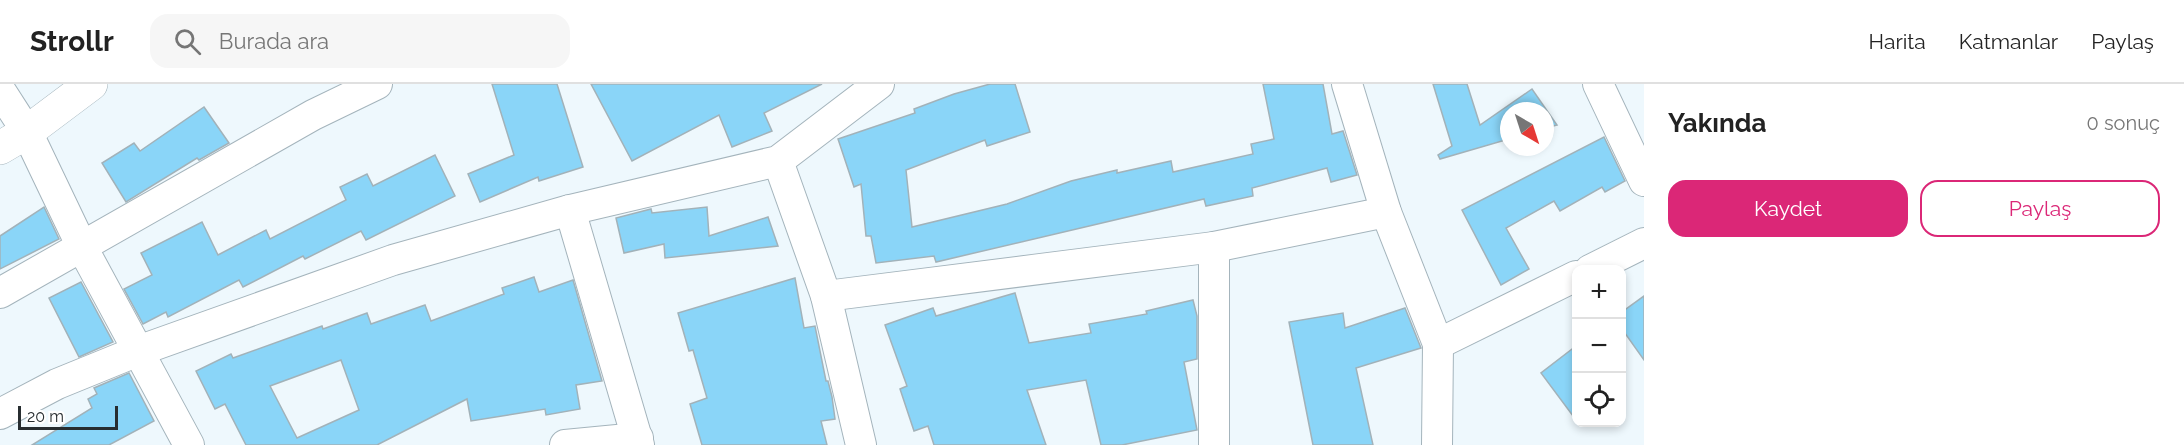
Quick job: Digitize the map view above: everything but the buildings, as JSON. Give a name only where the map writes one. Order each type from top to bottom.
[{"type":"street","points":[[13,140],[91,84]]},
{"type":"street","points":[[0,293],[313,115],[376,84]]},
{"type":"street","points":[[0,414],[57,384],[138,351],[393,260],[570,210],[778,161],[879,84]]},
{"type":"street","points":[[1347,84],[1386,212],[1438,344],[1437,445]]},
{"type":"street","points":[[1598,84],[1644,181]]},
{"type":"street","points":[[0,90],[13,140],[82,247],[189,445]]},
{"type":"street","points":[[778,161],[826,296],[861,445]]},
{"type":"street","points":[[565,445],[638,442],[570,210]]},
{"type":"street","points":[[826,296],[1214,247],[1386,212]]},
{"type":"street","points":[[1600,265],[1644,243]]},
{"type":"street","points":[[1214,247],[1214,445]]},
{"type":"street","points":[[1438,344],[1572,278]]}]
